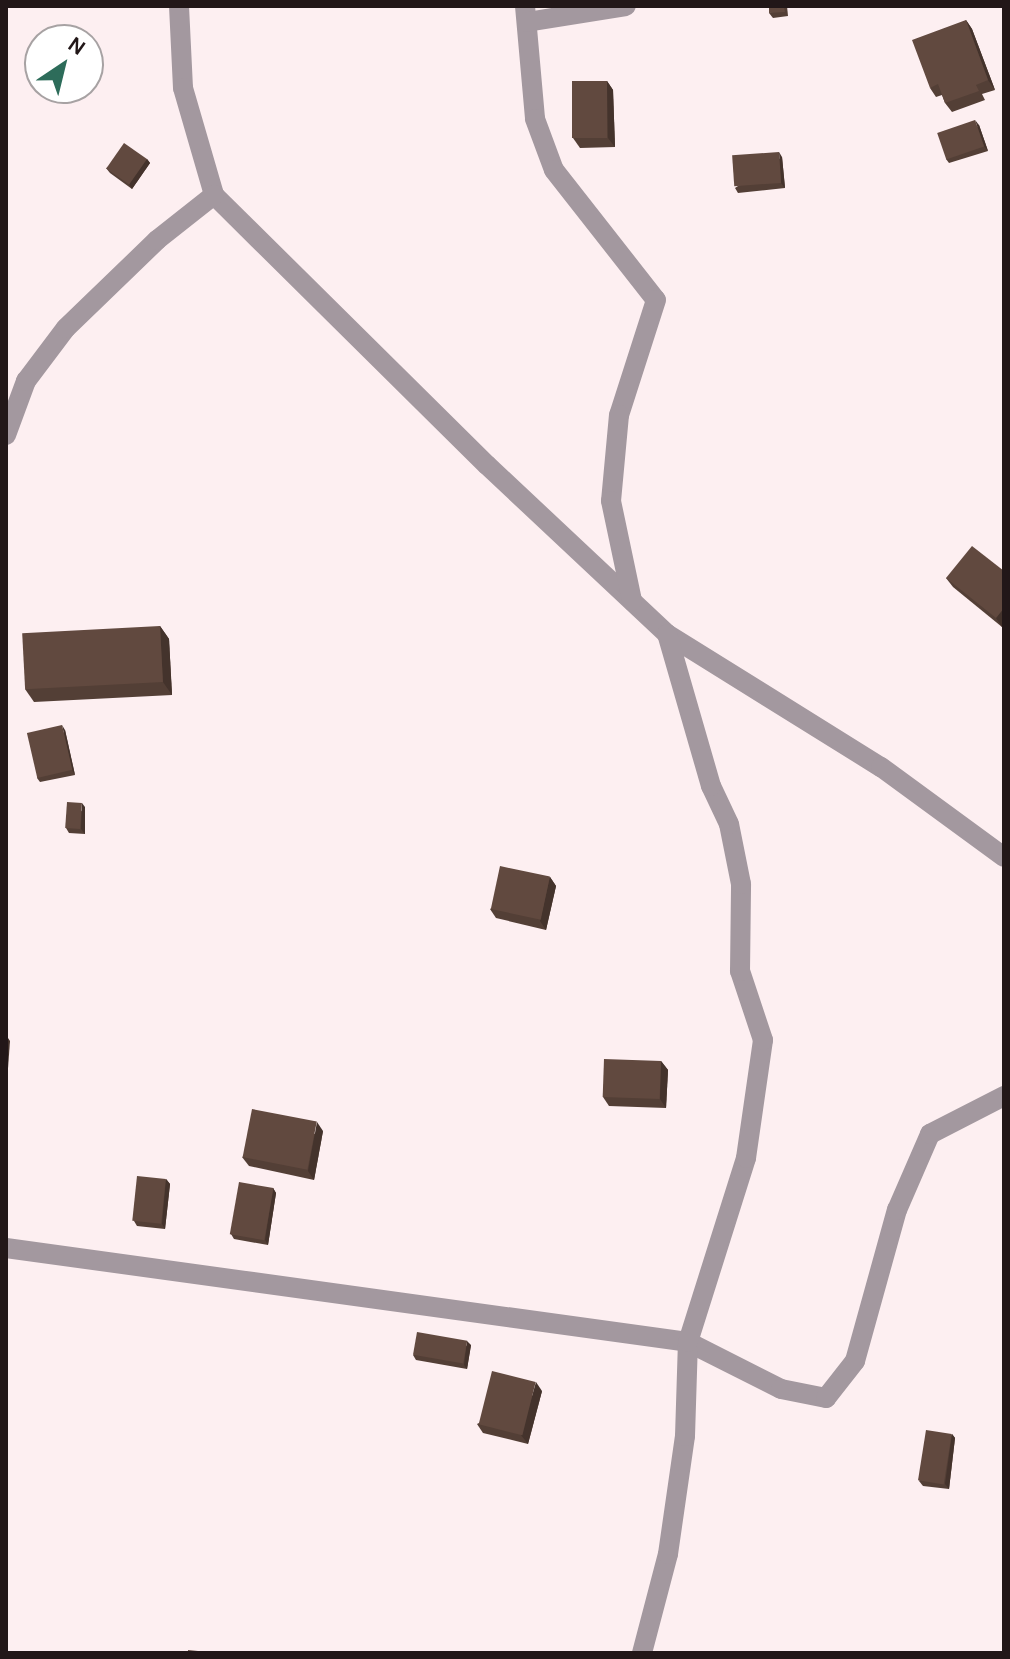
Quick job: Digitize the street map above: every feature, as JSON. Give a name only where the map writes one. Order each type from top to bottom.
[{"type":"street","points":[[179,6],[183,88],[214,195],[667,634],[881,767],[1004,857]]},
{"type":"street","points":[[626,6],[526,14],[526,60],[535,119],[554,170],[656,300],[619,415],[611,501],[632,601]]},
{"type":"street","points":[[6,435],[26,381],[66,328],[157,240],[214,195]]},
{"type":"street","points":[[642,1653],[673,1525],[685,1436],[688,1342],[746,1158],[763,1040],[740,971],[741,884],[729,824],[702,758],[667,634]]},
{"type":"street","points":[[6,1248],[688,1342],[781,1389],[826,1398],[855,1361],[897,1210],[930,1134],[1004,1096]]},
{"type":"building","points":[[769,6],[784,6],[785,12],[769,13]]},
{"type":"building","points":[[966,20],[988,80],[976,85],[979,91],[945,103],[938,84],[930,88],[912,40]]},
{"type":"building","points":[[572,81],[607,81],[607,138],[572,138]]},
{"type":"building","points":[[975,120],[984,146],[946,159],[937,133]]},
{"type":"building","points":[[124,143],[147,159],[129,184],[106,168]]},
{"type":"building","points":[[779,152],[781,183],[734,186],[732,155]]},
{"type":"building","points":[[972,546],[1004,571],[1004,608],[996,618],[946,578]]},
{"type":"building","points":[[160,626],[163,682],[25,689],[22,633]]},
{"type":"building","points":[[62,725],[72,770],[37,778],[27,733]]},
{"type":"building","points":[[67,802],[82,803],[80,829],[65,828]]},
{"type":"building","points":[[500,866],[550,877],[541,920],[491,909]]},
{"type":"building","points":[[604,1059],[661,1061],[660,1099],[603,1097]]},
{"type":"building","points":[[252,1109],[317,1122],[307,1170],[243,1157]]},
{"type":"building","points":[[137,1176],[166,1179],[161,1224],[132,1221]]},
{"type":"building","points":[[239,1182],[273,1188],[264,1240],[230,1234]]},
{"type":"building","points":[[417,1332],[467,1341],[463,1364],[413,1355]]},
{"type":"building","points":[[492,1371],[536,1382],[522,1435],[479,1424]]},
{"type":"building","points":[[926,1430],[952,1434],[944,1484],[918,1480]]},
{"type":"building","points":[[188,1650],[218,1653],[188,1653]]}]
